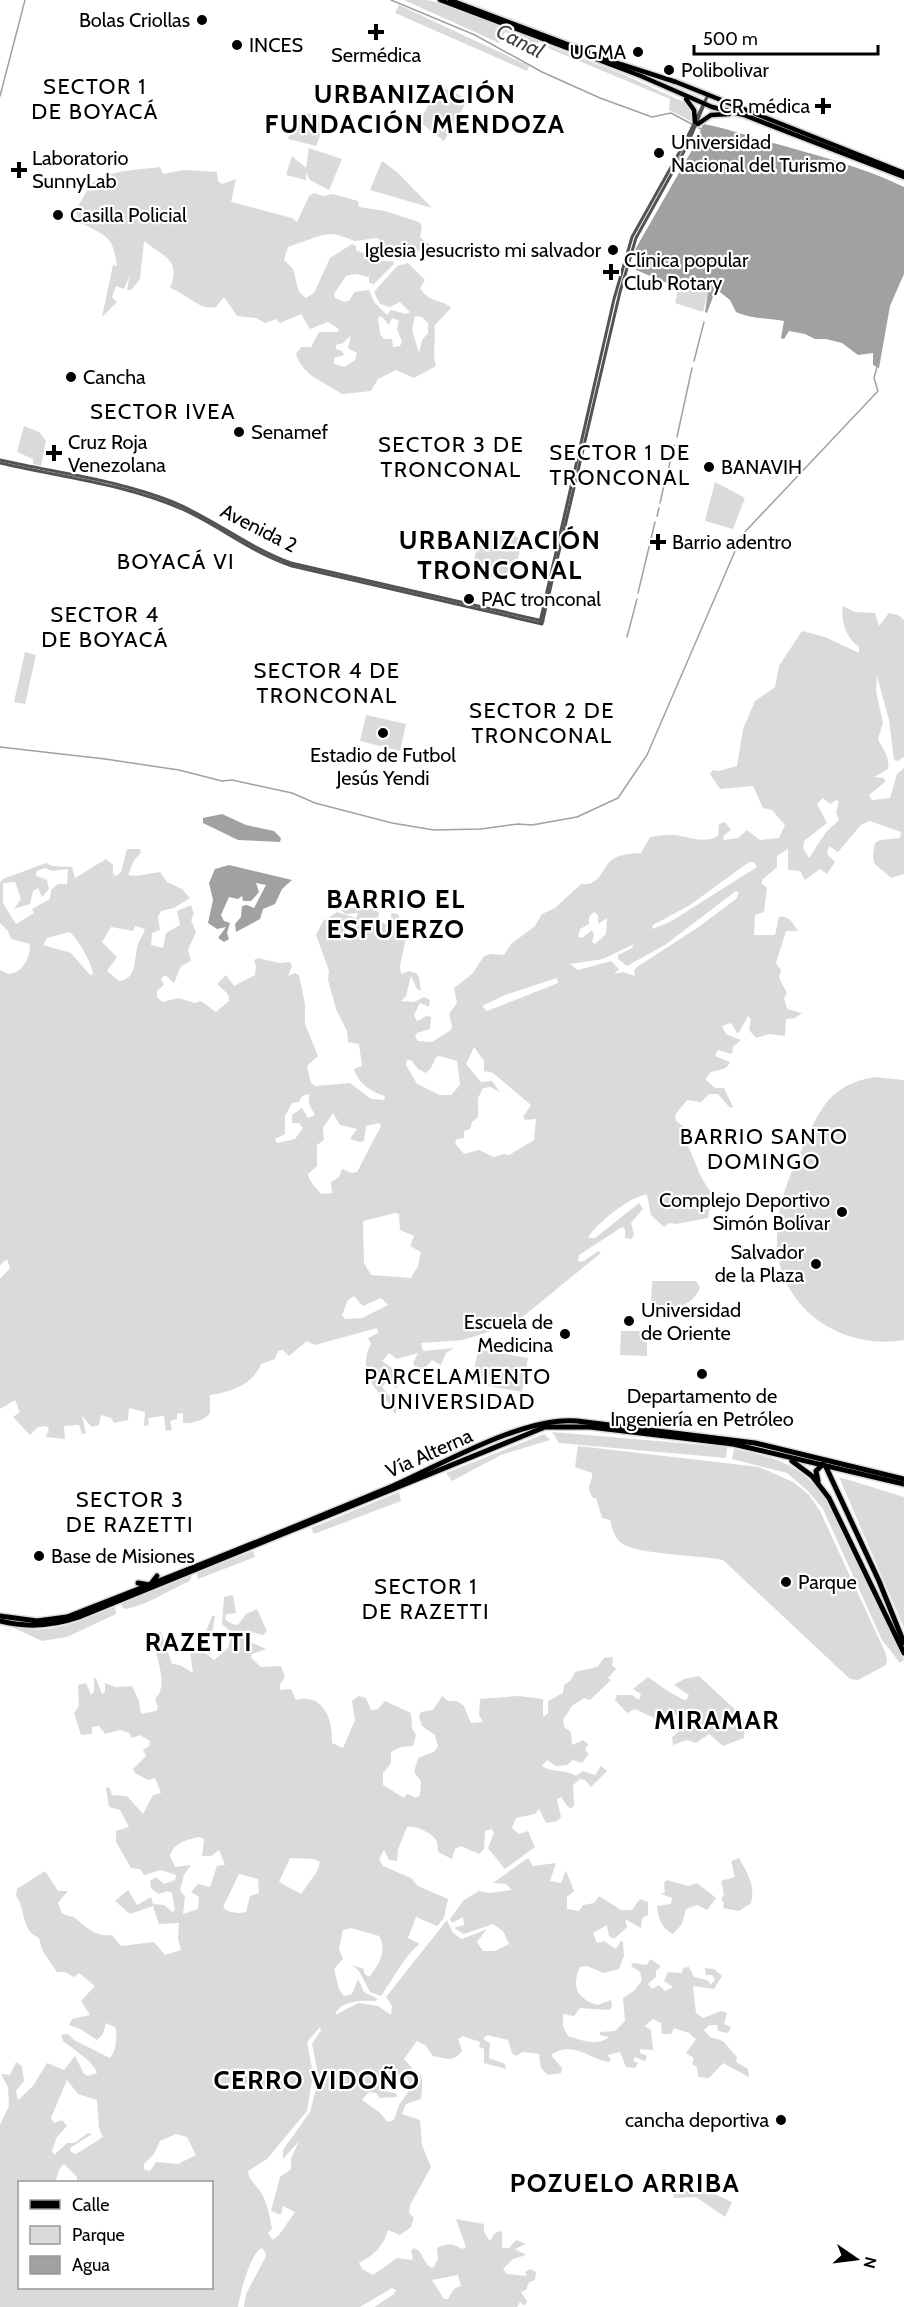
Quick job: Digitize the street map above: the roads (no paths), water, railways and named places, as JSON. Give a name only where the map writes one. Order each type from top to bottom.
[{"type":"highway","name":"Vía Alterna","points":[[0,1616],[30,1621],[59,1619],[150,1585],[500,1439],[551,1421],[577,1421],[723,1438],[903,1477]]},
{"type":"highway","name":"Vía Alterna","points":[[2,1622],[46,1625],[80,1617],[544,1426],[590,1427],[717,1442],[904,1486]]},
{"type":"highway","points":[[786,1457],[812,1476],[822,1487]]},
{"type":"highway","points":[[818,1459],[832,1480],[879,1581],[904,1643]]},
{"type":"highway","points":[[836,1463],[816,1471],[816,1476],[835,1508],[904,1653]]},
{"type":"highway","points":[[816,1476],[825,1467]]},
{"type":"highway","points":[[832,1480],[833,1471],[841,1470]]},
{"type":"highway","points":[[138,1583],[150,1585],[157,1576]]},
{"type":"main road","points":[[440,0],[641,76],[691,103],[696,123],[711,116],[739,115]]},
{"type":"main road","points":[[450,0],[620,64],[708,94],[903,175]]},
{"type":"main road","points":[[685,96],[692,95],[688,87]]},
{"type":"main road","points":[[673,92],[704,106],[739,115],[903,175]]},
{"type":"main road","points":[[720,110],[710,101],[713,98],[722,100]]},
{"type":"street","points":[[696,123],[708,94]]},
{"type":"street","name":"Avenida 2","points":[[0,461],[150,497],[184,510],[267,557],[292,566],[541,622],[626,256],[639,223],[696,123]]},
{"type":"water","points":[[703,124],[836,161],[904,187],[904,274],[890,306],[879,368],[873,365],[873,353],[858,355],[842,343],[815,339],[805,334],[789,331],[784,339],[781,338],[784,321],[736,312],[730,300],[716,289],[707,313],[705,312],[708,291],[704,287],[674,278],[667,283],[636,270],[638,259],[634,257],[636,248],[696,143]]},
{"type":"water","points":[[222,814],[246,825],[274,831],[281,838],[280,842],[238,840],[203,823],[203,818]]},
{"type":"water","points":[[229,865],[292,880],[282,889],[275,904],[263,909],[260,919],[236,932],[235,924],[241,917],[242,906],[247,905],[254,908],[266,885],[256,883],[259,892],[251,901],[243,901],[242,896],[238,899],[229,897],[221,915],[224,921],[230,923],[227,933],[229,939],[224,942],[218,938],[226,927],[217,929],[208,923],[213,900],[209,883],[215,869]]},
{"type":"waterway","name":"Canal","points":[[0,96],[25,0]]},
{"type":"waterway","name":"Canal","points":[[391,0],[475,35],[542,72],[600,98],[652,117],[671,113],[701,129]]},
{"type":"waterway","points":[[694,361],[704,322]]},
{"type":"waterway","points":[[0,747],[105,759],[179,770],[222,781],[232,780],[292,793],[315,803],[392,823],[434,830],[532,825],[577,817],[618,798],[647,755],[742,535],[878,391],[874,378],[877,367]]},
{"type":"waterway","points":[[677,437],[692,368]]},
{"type":"waterway","points":[[667,475],[674,445]]},
{"type":"waterway","points":[[660,503],[665,481]]},
{"type":"waterway","points":[[657,516],[659,508]]},
{"type":"waterway","points":[[638,593],[655,522]]},
{"type":"waterway","points":[[627,637],[637,599]]},
{"type":"place","name":"Bolas Criollas","points":[[202,20]]},
{"type":"place","name":"Sermédica","points":[[376,32]]},
{"type":"place","name":"INCES","points":[[237,45]]},
{"type":"place","name":"UGMA","points":[[638,52]]},
{"type":"place","name":"Polibolivar","points":[[669,70]]},
{"type":"place","name":"CR médica","points":[[823,106]]},
{"type":"place","name":"Universidad Nacional del Turismo","points":[[659,153]]},
{"type":"place","name":"Laboratorio SunnyLab","points":[[19,170]]},
{"type":"place","name":"Casilla Policial","points":[[58,215]]},
{"type":"place","name":"Iglesia Jesucristo mi salvador","points":[[613,250]]},
{"type":"place","name":"Clínica popular Club Rotary","points":[[611,272]]},
{"type":"place","name":"Cancha","points":[[71,377]]},
{"type":"place","name":"Senamef","points":[[239,432]]},
{"type":"place","name":"Cruz Roja Venezolana","points":[[54,453]]},
{"type":"place","name":"BANAVIH","points":[[709,467]]},
{"type":"place","name":"Barrio adentro","points":[[658,542]]},
{"type":"place","name":"PAC tronconal","points":[[469,599]]},
{"type":"place","name":"Estadio de Futbol Jesús Yendi","points":[[383,733]]},
{"type":"place","name":"Complejo Deportivo Simón Bolívar","points":[[842,1212]]},
{"type":"place","name":"Salvador de la Plaza","points":[[816,1264]]},
{"type":"place","name":"Universidad de Oriente","points":[[629,1321]]},
{"type":"place","name":"Escuela de Medicina","points":[[565,1334]]},
{"type":"place","name":"Departamento de Ingeniería en Petróleo","points":[[702,1374]]},
{"type":"place","name":"Base de Misiones","points":[[39,1556]]},
{"type":"place","name":"Parque","points":[[786,1582]]},
{"type":"place","name":"cancha deportiva","points":[[781,2120]]},
{"type":"district","name":"SECTOR 1 DE BOYACÁ","points":[[95,98]]},
{"type":"district","name":"URBANIZACIÓN FUNDACIÓN MENDOZA","points":[[415,109]]},
{"type":"district","name":"SECTOR IVEA","points":[[163,411]]},
{"type":"district","name":"SECTOR 3 DE TRONCONAL","points":[[451,456]]},
{"type":"district","name":"SECTOR 1 DE TRONCONAL","points":[[620,464]]},
{"type":"district","name":"URBANIZACIÓN TRONCONAL","points":[[500,555]]},
{"type":"district","name":"BOYACÁ VI","points":[[176,561]]},
{"type":"district","name":"SECTOR 4 DE BOYACÁ","points":[[105,626]]},
{"type":"district","name":"SECTOR 4 DE TRONCONAL","points":[[327,682]]},
{"type":"district","name":"SECTOR 2 DE TRONCONAL","points":[[542,722]]},
{"type":"district","name":"BARRIO EL ESFUERZO","points":[[396,914]]},
{"type":"district","name":"BARRIO SANTO DOMINGO","points":[[764,1148]]},
{"type":"district","name":"PARCELAMIENTO UNIVERSIDAD","points":[[458,1388]]},
{"type":"district","name":"SECTOR 3 DE RAZETTI","points":[[130,1512]]},
{"type":"district","name":"SECTOR 1 DE RAZETTI","points":[[426,1598]]},
{"type":"district","name":"RAZETTI","points":[[199,1642]]},
{"type":"district","name":"MIRAMAR","points":[[717,1720]]},
{"type":"district","name":"CERRO VIDOÑO","points":[[317,2080]]},
{"type":"district","name":"POZUELO ARRIBA","points":[[625,2183]]}]
